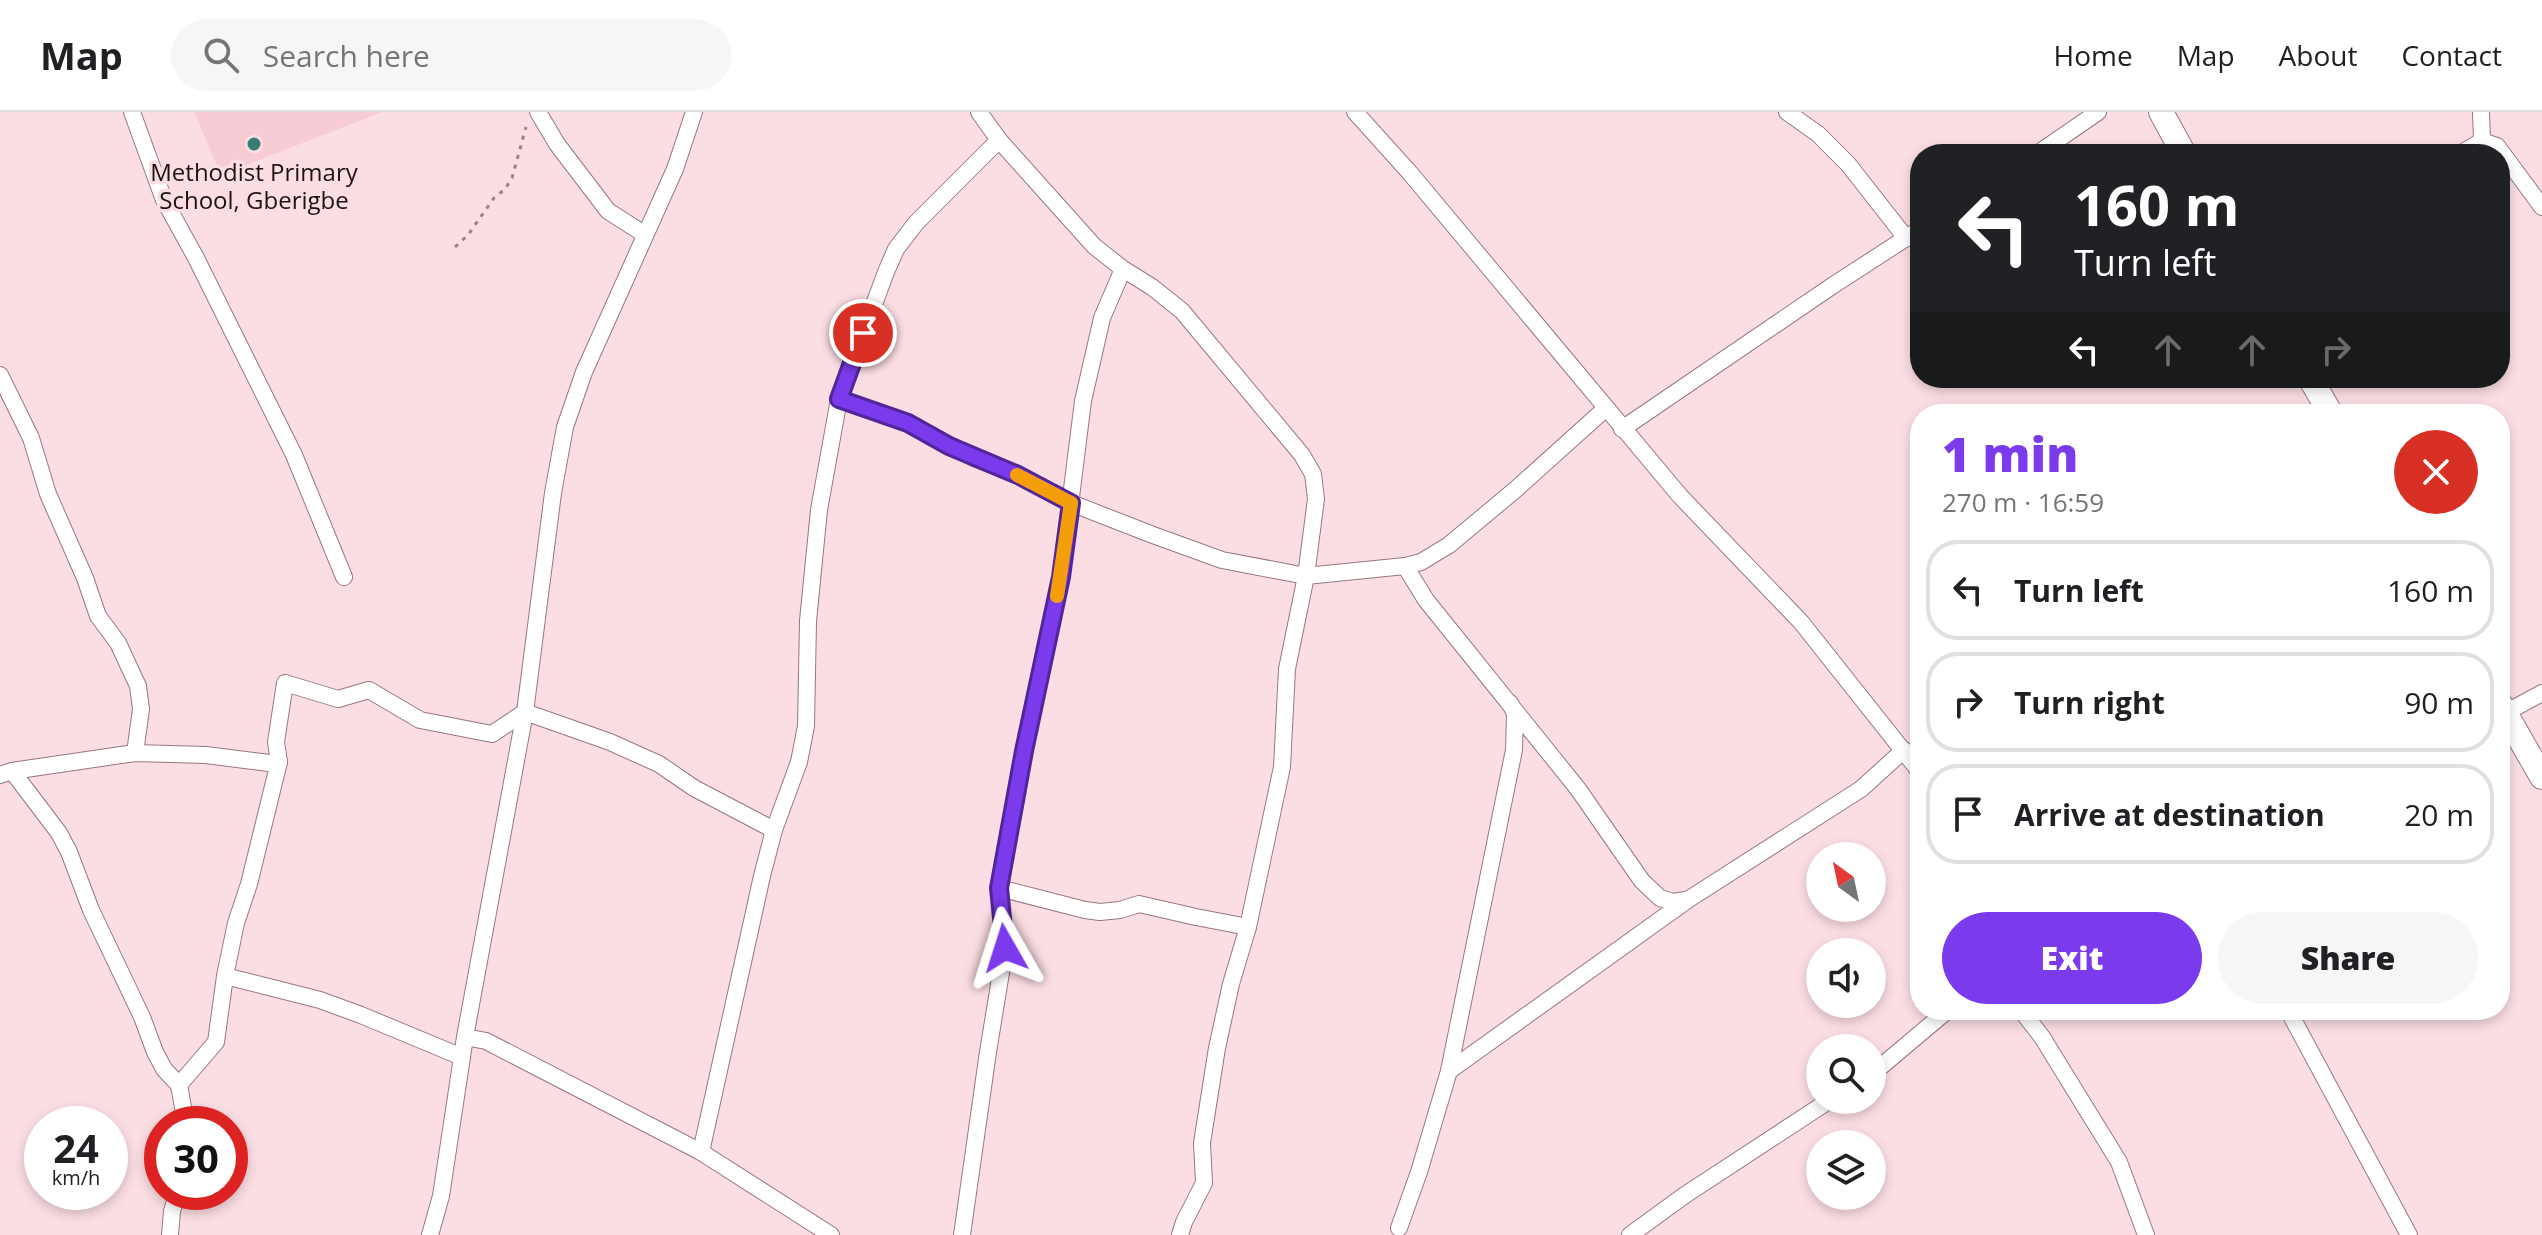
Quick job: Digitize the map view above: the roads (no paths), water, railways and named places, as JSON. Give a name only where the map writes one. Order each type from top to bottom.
[{"type":"street","points":[[132,112],[164,200],[294,455],[344,577]]},
{"type":"street","points":[[538,112],[557,144],[608,211],[644,234]]},
{"type":"street","points":[[430,1235],[441,1196],[465,1037],[525,712],[553,493],[565,427],[584,372],[675,169],[694,112]]},
{"type":"street","points":[[979,112],[999,140],[1094,246],[1182,311],[1302,455],[1313,474],[1316,499],[1306,576],[1287,669],[1282,767],[1248,927],[1231,984],[1207,1103],[1202,1143],[1204,1183],[1180,1235]]},
{"type":"street","points":[[1355,112],[1410,173],[1680,496],[1801,622],[1910,758]]},
{"type":"street","points":[[1787,112],[1818,134],[1910,231]]},
{"type":"street","points":[[2052,144],[2098,112]]},
{"type":"street","points":[[2161,112],[2179,144]]},
{"type":"street","points":[[2481,112],[2482,141]]},
{"type":"street","points":[[701,1152],[762,876],[774,830],[799,762],[806,726],[808,621],[819,510],[839,399],[896,249],[916,223],[999,140]]},
{"type":"street","points":[[2477,144],[2482,141],[2491,144]]},
{"type":"street","points":[[2510,164],[2542,207]]},
{"type":"street","points":[[1622,429],[1910,236]]},
{"type":"street","points":[[962,1235],[1005,948],[999,888],[1061,577],[1083,401],[1102,318],[1123,269]]},
{"type":"street","points":[[0,375],[31,438],[48,494],[98,616],[118,643],[138,686],[141,709],[135,753]]},
{"type":"street","points":[[839,399],[908,423],[1071,503],[1222,560],[1306,576],[1421,562],[1449,545],[1605,409]]},
{"type":"street","points":[[1405,566],[1426,600],[1578,789],[1642,881],[1660,898],[1673,902],[1689,899]]},
{"type":"street","points":[[179,1085],[216,1042],[236,923],[249,884],[279,762],[276,742],[285,683],[338,699],[369,690],[420,720],[492,734],[525,712]]},
{"type":"street","points":[[2510,706],[2542,693]]},
{"type":"street","points":[[1399,1228],[1449,1071],[1514,750],[1515,714],[1510,703]]},
{"type":"street","points":[[525,712],[610,742],[659,764],[694,788],[774,830]]},
{"type":"street","points":[[2510,721],[2542,777]]},
{"type":"street","points":[[1449,1071],[1689,899],[1861,789],[1904,750]]},
{"type":"street","points":[[6,773],[135,753],[206,755],[279,762]]},
{"type":"street","points":[[6,773],[59,833],[155,1052],[164,1069],[179,1085],[183,1106]]},
{"type":"street","points":[[999,888],[1085,910],[1120,910],[1139,904],[1248,927]]},
{"type":"street","points":[[225,976],[320,1000],[462,1057]]},
{"type":"street","points":[[1886,1062],[1936,1020]]},
{"type":"street","points":[[2029,1020],[2119,1162],[2146,1235]]},
{"type":"street","points":[[2293,1020],[2409,1235]]},
{"type":"street","points":[[465,1037],[486,1041],[701,1152],[831,1235]]},
{"type":"street","points":[[1630,1235],[1809,1114]]},
{"type":"street","points":[[170,1235],[172,1210]]},
{"type":"place","name":"Methodist Primary School, Gberigbe","points":[[254,144]]}]
